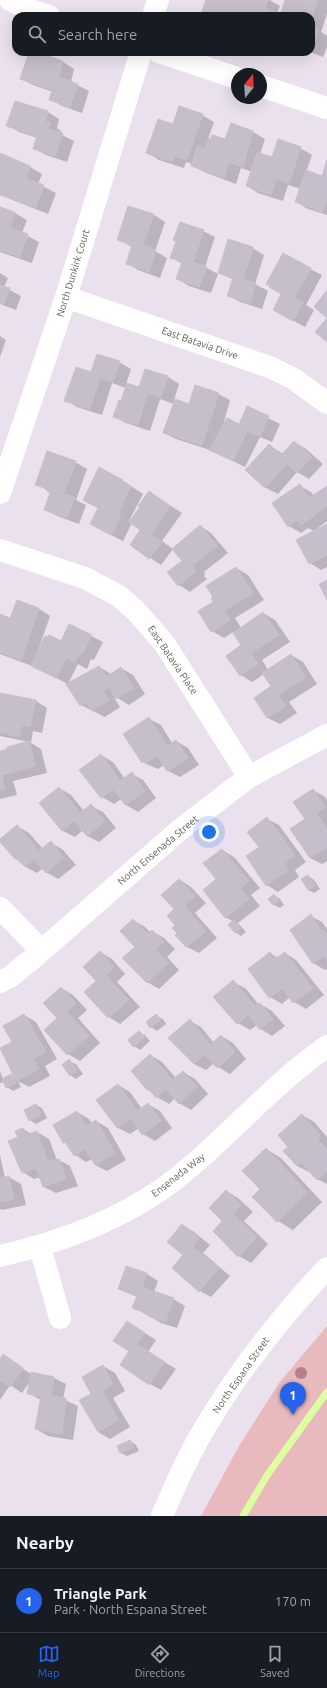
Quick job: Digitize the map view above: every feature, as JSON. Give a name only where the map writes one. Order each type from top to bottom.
[{"type":"street","points":[[10,0],[36,12]]},
{"type":"street","points":[[154,12],[158,0]]},
{"type":"street","name":"North Dunkirk Court","points":[[0,493],[66,297],[140,56]]},
{"type":"street","points":[[171,56],[231,76]]},
{"type":"street","points":[[267,88],[327,108]]},
{"type":"street","name":"East Batavia Drive","points":[[66,297],[272,368],[294,379],[327,403]]},
{"type":"street","name":"East Batavia Place","points":[[0,550],[85,578],[119,596],[136,611],[164,643],[249,777]]},
{"type":"street","name":"North Ensenada Street","points":[[0,982],[10,977],[182,828],[249,777],[327,735]]},
{"type":"street","points":[[0,908],[41,950]]},
{"type":"street","name":"Ensenada Way","points":[[0,1256],[40,1247],[76,1234],[136,1206],[192,1166],[289,1076],[327,1046]]},
{"type":"street","points":[[40,1247],[60,1318]]},
{"type":"street","name":"North Espana Street","points":[[162,1516],[178,1480],[208,1422],[238,1375],[288,1310],[327,1268]]},
{"type":"shaded area","points":[[327,1326],[327,1516],[201,1516],[239,1446],[279,1383]]},
{"type":"building","points":[[206,0],[268,0],[265,8],[274,11],[274,12],[202,12]]},
{"type":"building","points":[[285,0],[318,0],[314,12],[281,12]]},
{"type":"building","points":[[315,28],[319,30],[315,42]]},
{"type":"building","points":[[28,56],[49,56],[63,61],[59,77],[78,84],[70,107],[49,100],[52,90],[20,79]]},
{"type":"building","points":[[15,101],[48,111],[45,122],[50,123],[48,129],[63,133],[55,156],[33,149],[37,136],[6,126]]},
{"type":"building","points":[[179,106],[203,114],[187,160],[174,156],[172,162],[146,153],[158,119],[173,124]]},
{"type":"building","points":[[231,123],[253,131],[243,167],[229,162],[224,178],[191,166],[197,146],[205,149],[208,138],[210,139],[212,135],[225,139]]},
{"type":"building","points":[[278,139],[301,147],[289,183],[276,179],[271,195],[246,186],[257,152],[272,157]]},
{"type":"building","points":[[0,153],[30,166],[26,179],[44,185],[36,208],[0,194]]},
{"type":"building","points":[[327,160],[327,198],[322,212],[295,202],[306,170],[322,176]]},
{"type":"building","points":[[128,206],[154,214],[143,245],[156,250],[149,272],[126,264],[132,245],[117,240]]},
{"type":"building","points":[[0,207],[15,212],[10,228],[28,234],[20,257],[0,250]]},
{"type":"building","points":[[180,222],[204,230],[193,262],[207,267],[199,287],[176,279],[182,262],[170,258],[176,241],[173,240]]},
{"type":"building","points":[[228,239],[253,247],[243,279],[256,283],[250,303],[227,296],[233,278],[218,273]]},
{"type":"building","points":[[283,253],[311,268],[294,298],[303,302],[293,321],[273,310],[281,294],[266,284]]},
{"type":"building","points":[[0,285],[10,288],[4,304],[0,303]]},
{"type":"building","points":[[327,290],[327,318],[314,307]]},
{"type":"building","points":[[327,318],[327,342],[315,332]]},
{"type":"building","points":[[97,354],[120,361],[113,382],[100,378],[90,409],[64,401],[76,367],[91,372]]},
{"type":"building","points":[[145,369],[168,376],[161,398],[148,393],[138,425],[113,417],[119,400],[121,401],[127,383],[139,387]]},
{"type":"building","points":[[195,385],[219,393],[202,445],[163,433],[175,399],[189,404]]},
{"type":"building","points":[[247,406],[269,416],[260,436],[247,431],[233,461],[209,450],[227,418],[239,424]]},
{"type":"building","points":[[294,441],[312,457],[297,473],[287,464],[265,488],[245,470],[269,444],[281,455]]},
{"type":"building","points":[[47,451],[76,461],[64,494],[75,497],[67,518],[44,510],[50,493],[47,491],[48,489],[35,485]]},
{"type":"building","points":[[99,467],[131,486],[118,514],[121,516],[111,535],[90,524],[98,508],[83,500]]},
{"type":"building","points":[[300,484],[309,498],[327,486],[327,506],[301,525],[298,520],[288,527],[272,503]]},
{"type":"building","points":[[149,491],[170,506],[151,534],[162,542],[149,559],[130,545],[140,530],[129,522]]},
{"type":"building","points":[[327,524],[327,555],[309,564],[296,540]]},
{"type":"building","points":[[200,525],[217,546],[193,565],[195,572],[178,586],[167,572],[182,561],[172,549]]},
{"type":"building","points":[[236,567],[253,593],[224,611],[230,620],[211,632],[198,611],[213,602],[211,598],[213,597],[206,586]]},
{"type":"building","points":[[327,580],[327,600],[319,584]]},
{"type":"building","points":[[17,600],[39,608],[21,660],[0,652],[0,614],[10,618]]},
{"type":"building","points":[[263,612],[279,635],[251,653],[258,664],[240,676],[226,656],[241,645],[233,633]]},
{"type":"building","points":[[69,624],[92,635],[82,654],[79,653],[75,663],[66,658],[56,678],[31,666],[45,636],[48,637],[49,635],[61,641]]},
{"type":"building","points":[[291,654],[306,677],[278,695],[286,706],[267,718],[254,698],[271,686],[262,673]]},
{"type":"building","points":[[99,666],[106,677],[121,667],[134,688],[116,699],[109,687],[103,691],[109,700],[92,711],[86,702],[80,706],[66,684]]},
{"type":"building","points":[[0,693],[36,700],[30,727],[22,725],[19,737],[0,732]]},
{"type":"building","points":[[149,717],[167,746],[176,740],[188,758],[167,771],[157,756],[145,763],[144,761],[142,763],[123,734]]},
{"type":"building","points":[[29,741],[35,766],[2,775],[5,789],[0,790],[0,751],[7,749],[7,747]]},
{"type":"building","points":[[101,754],[120,781],[132,772],[145,791],[125,805],[113,789],[101,798],[79,770]]},
{"type":"building","points":[[59,787],[80,813],[91,804],[105,821],[87,836],[74,821],[62,831],[39,803]]},
{"type":"building","points":[[313,789],[325,807],[316,813],[327,830],[327,847],[310,858],[290,829],[305,819],[293,802]]},
{"type":"building","points":[[267,817],[295,855],[284,863],[288,870],[266,886],[246,856],[259,847],[247,832]]},
{"type":"building","points":[[17,825],[39,851],[51,841],[64,858],[46,873],[34,859],[25,867],[17,858],[15,859],[0,842],[0,839]]},
{"type":"building","points":[[222,849],[249,881],[240,888],[249,899],[225,918],[203,890],[216,879],[203,863]]},
{"type":"building","points":[[308,875],[315,886],[308,890],[301,879]]},
{"type":"building","points":[[179,879],[195,896],[184,906],[206,931],[186,947],[175,935],[177,933],[172,928],[175,925],[167,916],[174,909],[161,895]]},
{"type":"building","points":[[274,894],[279,901],[273,905],[268,899]]},
{"type":"building","points":[[311,914],[322,932],[324,930],[327,935],[327,960],[324,956],[313,964],[290,930]]},
{"type":"building","points":[[133,919],[148,934],[152,930],[164,942],[156,949],[168,963],[147,983],[122,958],[135,947],[120,931]]},
{"type":"building","points":[[234,920],[241,928],[235,933],[228,925]]},
{"type":"building","points":[[100,951],[114,967],[106,975],[129,1000],[108,1018],[84,992],[96,981],[83,967]]},
{"type":"building","points":[[270,952],[275,959],[285,952],[313,988],[293,1003],[282,988],[269,998],[248,969]]},
{"type":"building","points":[[233,980],[255,1006],[260,1003],[273,1019],[260,1030],[248,1015],[237,1024],[213,997]]},
{"type":"building","points":[[61,987],[76,1003],[67,1011],[89,1036],[67,1055],[44,1030],[57,1018],[43,1003]]},
{"type":"building","points":[[24,1014],[46,1052],[33,1059],[39,1069],[16,1081],[0,1048],[12,1042],[3,1026]]},
{"type":"building","points":[[156,1014],[161,1020],[150,1028],[146,1022]]},
{"type":"building","points":[[190,1019],[210,1045],[221,1035],[235,1052],[217,1068],[205,1054],[194,1064],[168,1038]]},
{"type":"building","points":[[139,1031],[145,1037],[133,1047],[128,1040]]},
{"type":"building","points":[[150,1054],[172,1080],[183,1071],[197,1087],[179,1104],[166,1089],[156,1098],[131,1071]]},
{"type":"building","points":[[69,1059],[77,1070],[70,1076],[62,1065]]},
{"type":"building","points":[[11,1074],[16,1083],[6,1088],[2,1079]]},
{"type":"building","points":[[118,1084],[137,1111],[148,1103],[161,1121],[142,1135],[131,1118],[117,1128],[96,1100]]},
{"type":"building","points":[[36,1104],[41,1115],[29,1121],[24,1110]]},
{"type":"building","points":[[77,1111],[86,1126],[96,1120],[115,1153],[95,1165],[85,1149],[74,1156],[65,1142],[63,1143],[53,1125]]},
{"type":"building","points":[[302,1114],[320,1135],[317,1139],[327,1150],[327,1171],[317,1180],[301,1162],[297,1166],[283,1151],[288,1147],[278,1135]]},
{"type":"building","points":[[23,1128],[26,1135],[37,1131],[48,1162],[59,1159],[66,1179],[43,1187],[36,1168],[22,1173],[8,1141],[18,1137],[15,1131]]},
{"type":"building","points":[[266,1148],[307,1192],[277,1222],[252,1197],[260,1189],[242,1171]]},
{"type":"building","points":[[9,1176],[14,1199],[0,1202],[0,1178]]},
{"type":"building","points":[[226,1190],[241,1205],[233,1214],[257,1237],[238,1257],[213,1231],[222,1221],[209,1208]]},
{"type":"building","points":[[182,1224],[199,1238],[192,1246],[219,1268],[199,1292],[172,1268],[183,1255],[167,1242]]},
{"type":"building","points":[[126,1266],[147,1273],[142,1287],[174,1298],[165,1322],[132,1308],[137,1296],[118,1289]]},
{"type":"building","points":[[127,1321],[145,1333],[137,1344],[165,1362],[149,1385],[120,1365],[129,1351],[113,1341]]},
{"type":"building","points":[[3,1354],[23,1368],[10,1387],[0,1380],[0,1359]]},
{"type":"building","points":[[103,1365],[113,1384],[102,1391],[119,1420],[98,1432],[79,1400],[91,1394],[82,1377]]},
{"type":"building","points":[[31,1372],[54,1377],[51,1396],[66,1398],[62,1434],[35,1429],[41,1396],[27,1394]]},
{"type":"building","points":[[130,1440],[133,1448],[120,1453],[117,1446]]},
{"type":"waterway","points":[[243,1516],[268,1474],[327,1392]]},
{"type":"place","name":"Triangle Park","points":[[293,1415]]}]
